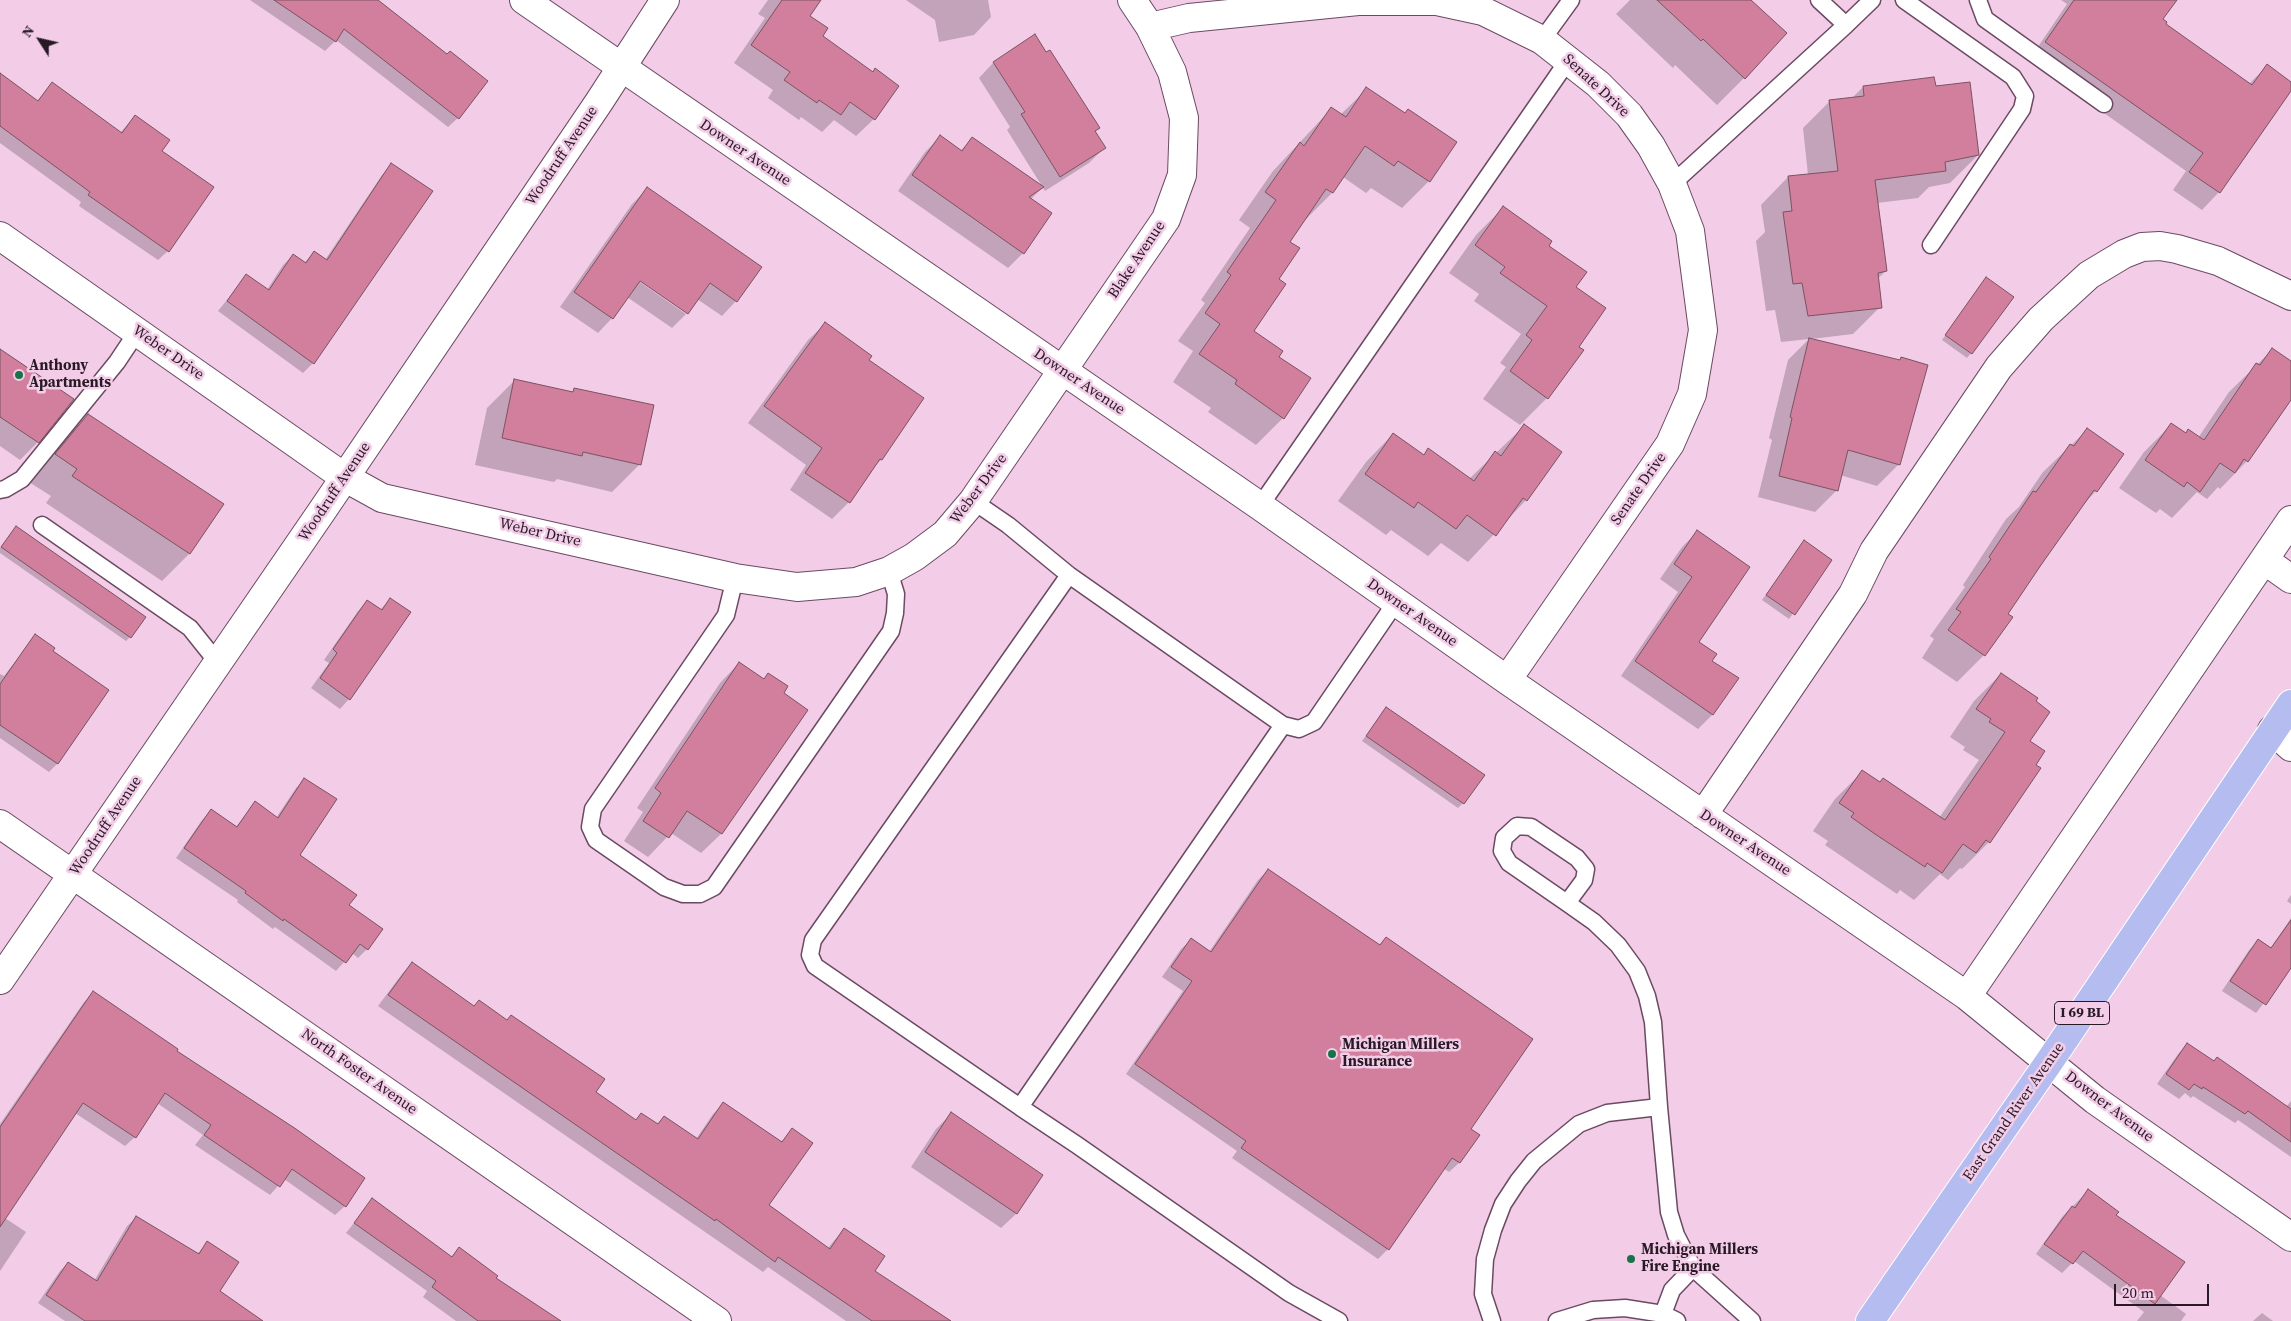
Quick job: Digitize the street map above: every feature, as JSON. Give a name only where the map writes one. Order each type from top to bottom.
[{"type":"main road","name":"East Grand River Avenue","points":[[1870,1321],[2049,1062],[2282,738],[2291,704]]},
{"type":"street","name":"Downer Avenue","points":[[524,0],[1260,506],[1507,680],[1967,996],[2095,1100],[2291,1237]]},
{"type":"street","name":"Woodruff Avenue","points":[[0,980],[218,663],[621,68],[665,0]]},
{"type":"street","name":"Blake Avenue","points":[[1062,371],[1166,219],[1182,175],[1184,118],[1172,72],[1150,27],[1132,0]]},
{"type":"street","name":"Senate Drive","points":[[1150,27],[1192,9],[1358,2],[1437,1],[1483,11],[1542,40],[1569,59],[1629,114],[1651,146],[1672,184],[1690,232],[1703,330],[1692,394],[1670,444],[1507,680]]},
{"type":"street","name":"Weber Drive","points":[[0,236],[344,477],[382,498],[735,578],[797,587],[856,582],[889,571],[914,557],[945,534],[973,501],[1062,371]]},
{"type":"street","points":[[1703,815],[1854,594],[1874,552],[1999,367],[2040,319],[2089,275],[2124,254],[2142,247],[2160,246],[2218,261],[2291,296]]},
{"type":"street","points":[[1967,996],[2291,520]]},
{"type":"street","points":[[2264,560],[2291,579]]},
{"type":"street","name":"North Foster Avenue","points":[[0,824],[717,1321]]},
{"type":"lane","points":[[1542,40],[1572,0]]},
{"type":"lane","points":[[1819,0],[1846,25]]},
{"type":"lane","points":[[1672,184],[1872,0]]},
{"type":"lane","points":[[1904,0],[2013,77],[2026,96],[2022,109],[1931,245]]},
{"type":"lane","points":[[1978,0],[1985,19],[2104,104]]},
{"type":"lane","points":[[1260,506],[1569,59]]},
{"type":"lane","points":[[0,490],[22,479],[117,362],[137,332]]},
{"type":"lane","points":[[973,501],[1008,525],[1069,575],[1284,725],[1299,729],[1314,722],[1396,602]]},
{"type":"lane","points":[[42,525],[190,628],[218,663]]},
{"type":"lane","points":[[735,578],[726,615],[593,809],[590,827],[596,840],[664,887],[683,894],[700,894],[714,887],[891,631],[895,613],[896,594],[889,571]]},
{"type":"lane","points":[[1069,575],[813,940],[810,955],[815,966],[1290,1293],[1339,1321]]},
{"type":"lane","points":[[1020,1107],[1284,725]]},
{"type":"lane","points":[[1567,903],[1584,880],[1586,868],[1577,858],[1531,827],[1517,826],[1504,838],[1502,852],[1509,863],[1594,922],[1618,945],[1637,971],[1647,996],[1652,1022],[1669,1212],[1676,1235],[1693,1268],[1752,1321]]},
{"type":"lane","points":[[1492,1321],[1483,1294],[1484,1259],[1503,1204],[1518,1181],[1534,1161],[1579,1124],[1607,1113],[1659,1107]]},
{"type":"lane","points":[[1557,1321],[1593,1310],[1625,1308],[1670,1317],[1672,1290],[1693,1268]]},
{"type":"building","points":[[274,0],[378,0],[447,54],[450,51],[488,81],[459,119],[344,29],[336,42]]},
{"type":"building","points":[[782,0],[821,0],[810,16],[828,28],[823,36],[873,72],[875,68],[899,86],[875,120],[850,102],[841,115],[819,100],[817,103],[784,80],[790,72],[751,45]]},
{"type":"building","points":[[1657,0],[1751,0],[1787,33],[1745,79],[1703,39],[1701,41]]},
{"type":"building","points":[[2074,0],[2177,0],[2163,19],[2167,22],[2166,24],[2252,85],[2267,64],[2291,82],[2291,91],[2220,193],[2189,172],[2203,153],[2045,42]]},
{"type":"building","points":[[1035,34],[1046,52],[1050,50],[1100,128],[1095,131],[1106,148],[1060,177],[1021,114],[1025,112],[993,62]]},
{"type":"building","points":[[0,73],[38,101],[52,82],[122,133],[135,115],[170,140],[162,151],[214,187],[169,252],[88,195],[90,192],[0,126]]},
{"type":"building","points":[[1934,77],[1936,86],[1970,82],[1979,155],[1945,162],[1946,171],[1875,180],[1887,271],[1878,273],[1882,308],[1808,316],[1802,283],[1793,284],[1783,212],[1792,211],[1788,176],[1838,171],[1829,100],[1864,96],[1863,86]]},
{"type":"building","points":[[1366,87],[1405,113],[1408,109],[1457,142],[1430,182],[1398,161],[1394,166],[1365,146],[1333,193],[1326,189],[1290,242],[1300,248],[1279,279],[1286,284],[1254,331],[1283,351],[1279,357],[1311,378],[1284,419],[1235,384],[1237,380],[1199,354],[1220,324],[1205,313],[1231,275],[1227,272],[1276,200],[1265,192],[1300,142],[1304,146],[1331,107],[1346,117]]},
{"type":"building","points":[[940,135],[962,151],[972,137],[1044,187],[1029,197],[1052,213],[1024,254],[912,175]]},
{"type":"building","points":[[391,163],[433,191],[314,364],[227,301],[246,274],[269,290],[293,254],[306,263],[314,251],[327,260]]},
{"type":"building","points":[[647,187],[762,267],[737,302],[710,283],[688,314],[640,281],[613,319],[574,292]]},
{"type":"building","points":[[1503,206],[1552,241],[1549,246],[1587,272],[1576,287],[1606,308],[1579,347],[1584,350],[1548,399],[1510,371],[1532,340],[1526,335],[1547,306],[1500,273],[1505,267],[1475,245]]},
{"type":"building","points":[[1986,277],[2014,297],[1972,354],[1945,335]]},
{"type":"building","points":[[825,322],[872,356],[869,360],[924,398],[850,503],[805,473],[822,448],[764,406]]},
{"type":"building","points":[[1809,338],[1900,360],[1901,357],[1928,365],[1900,465],[1848,450],[1838,491],[1779,476],[1792,418],[1790,417]]},
{"type":"building","points":[[2272,348],[2291,361],[2291,400],[2248,462],[2244,459],[2235,473],[2220,463],[2200,492],[2187,482],[2184,487],[2145,460],[2171,423],[2186,433],[2188,429],[2204,440],[2256,363],[2260,365]]},
{"type":"building","name":"Anthony Apartments","points":[[0,349],[74,399],[39,443],[0,417]]},
{"type":"building","points":[[514,379],[573,392],[574,388],[654,405],[641,465],[583,452],[582,456],[502,438]]},
{"type":"building","points":[[88,414],[224,504],[190,554],[72,476],[77,469],[55,454]]},
{"type":"building","points":[[1524,424],[1562,452],[1527,501],[1523,498],[1496,536],[1467,515],[1456,529],[1418,502],[1414,508],[1365,474],[1393,433],[1424,455],[1428,448],[1474,481],[1495,451],[1501,456]]},
{"type":"building","points":[[2087,428],[2124,454],[2097,492],[2094,490],[2041,565],[2008,614],[2013,617],[1985,656],[1948,630],[1961,612],[1956,609],[1991,559],[1989,557],[2033,491],[2036,492],[2070,444],[2074,446]]},
{"type":"building","points":[[16,526],[146,617],[131,638],[1,547]]},
{"type":"building","points":[[1697,530],[1750,567],[1699,642],[1717,654],[1712,661],[1739,678],[1713,715],[1635,661],[1692,577],[1674,564]]},
{"type":"building","points":[[1804,540],[1832,560],[1795,615],[1766,595]]},
{"type":"building","points":[[390,598],[411,612],[350,700],[320,678],[337,653],[333,649],[367,600],[382,610]]},
{"type":"building","points":[[35,634],[55,648],[53,651],[109,690],[58,764],[0,725],[0,684]]},
{"type":"building","points":[[739,662],[764,679],[768,673],[788,686],[784,693],[808,710],[722,834],[687,811],[669,838],[643,821],[661,793],[655,788]]},
{"type":"building","points":[[2001,673],[2038,698],[2036,701],[2050,712],[2030,741],[2045,751],[2036,765],[2041,768],[1990,843],[1986,840],[1976,853],[1963,844],[1942,873],[1927,863],[1925,867],[1875,834],[1851,817],[1854,813],[1839,803],[1862,770],[1880,782],[1883,778],[1945,820],[2005,732],[1989,722],[1991,719],[1976,709]]},
{"type":"building","points":[[1386,707],[1485,775],[1464,804],[1366,736]]},
{"type":"building","points":[[304,778],[337,799],[300,855],[357,895],[349,905],[383,929],[368,950],[360,944],[346,963],[284,919],[283,921],[245,893],[246,891],[184,848],[211,809],[237,827],[255,801],[278,818]]},
{"type":"building","name":"Michigan Millers Insurance","points":[[1268,869],[1380,945],[1386,937],[1533,1039],[1471,1129],[1480,1135],[1460,1163],[1452,1158],[1389,1250],[1241,1148],[1246,1141],[1135,1064],[1192,981],[1171,967],[1191,938],[1211,952]]},
{"type":"building","points":[[2291,920],[2291,968],[2266,1005],[2230,981],[2258,939],[2271,948]]},
{"type":"building","points":[[412,962],[474,1006],[479,1000],[507,1020],[511,1015],[605,1079],[596,1092],[636,1120],[641,1113],[658,1124],[664,1116],[698,1139],[723,1102],[782,1142],[792,1128],[813,1143],[769,1205],[830,1249],[844,1228],[885,1256],[875,1271],[951,1321],[872,1321],[778,1257],[775,1262],[716,1219],[715,1221],[388,995]]},
{"type":"building","points":[[93,991],[178,1049],[177,1051],[296,1129],[365,1178],[346,1207],[292,1169],[280,1187],[204,1135],[211,1125],[165,1093],[136,1138],[83,1103],[0,1227],[0,1127]]},
{"type":"building","points":[[2187,1043],[2214,1061],[2217,1057],[2291,1109],[2291,1142],[2248,1111],[2245,1114],[2203,1087],[2202,1089],[2194,1084],[2189,1090],[2166,1074]]},
{"type":"building","points":[[951,1112],[1043,1175],[1017,1214],[925,1152]]},
{"type":"building","points":[[2088,1189],[2119,1212],[2116,1215],[2185,1262],[2155,1304],[2083,1251],[2073,1264],[2044,1244],[2072,1206],[2075,1208]]},
{"type":"building","points":[[372,1198],[452,1257],[459,1247],[498,1276],[496,1278],[561,1321],[478,1321],[432,1287],[436,1281],[354,1223]]},
{"type":"building","points":[[136,1216],[199,1254],[207,1241],[239,1262],[220,1291],[263,1321],[85,1321],[46,1295],[68,1262],[97,1281]]},
{"type":"place","name":"Anthony Apartments","points":[[19,375]]},
{"type":"place","name":"Michigan Millers Insurance","points":[[1332,1054]]},
{"type":"place","name":"Michigan Millers Fire Engine","points":[[1631,1259]]}]
